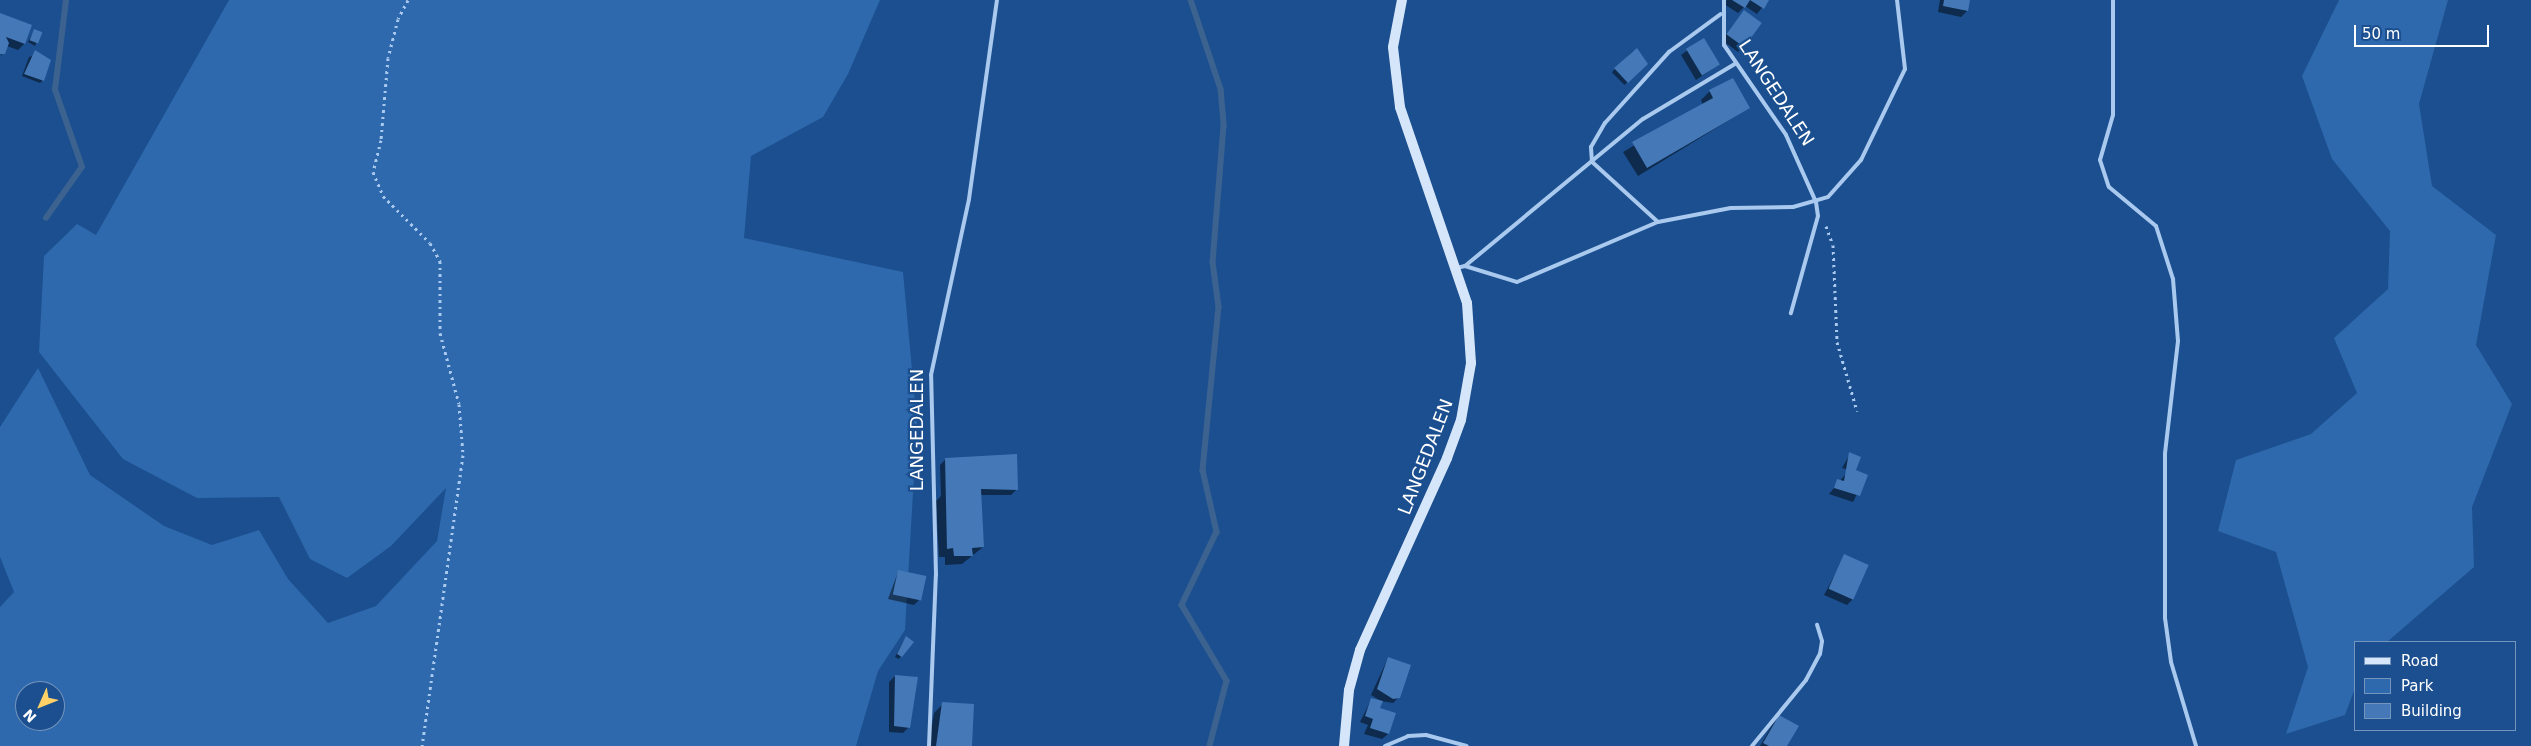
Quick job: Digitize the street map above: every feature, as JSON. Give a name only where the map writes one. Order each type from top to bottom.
[{"type":"main road","name":"LANGEDALEN","points":[[1344,746],[1349,690],[1360,650],[1448,458],[1468,390],[1471,332],[1461,267],[1400,107],[1393,47],[1402,0]]},
{"type":"lane","name":"LANGEDALEN","points":[[930,746],[936,575],[931,375],[969,199],[997,0]]},
{"type":"lane","name":"LANGEDALEN","points":[[1724,0],[1721,14],[1724,45],[1735,64],[1786,135],[1816,202],[1818,216]]},
{"type":"lane","points":[[1461,267],[1517,282],[1658,222],[1704,211],[1816,202],[1850,175],[1896,93],[1905,69],[1906,44],[1897,0]]},
{"type":"lane","points":[[2113,0],[2113,115],[2100,160],[2109,186],[2156,226],[2173,279],[2178,341],[2165,454],[2165,618],[2171,662],[2196,746]]},
{"type":"lane","points":[[1658,222],[1592,162],[1591,147],[1605,123],[1676,46],[1721,14]]},
{"type":"lane","points":[[1461,267],[1663,105],[1735,64]]},
{"type":"lane","points":[[1791,313],[1818,216]]},
{"type":"lane","points":[[1752,746],[1806,680],[1820,654],[1822,641],[1817,625]]},
{"type":"lane","points":[[1385,746],[1408,736],[1426,736],[1467,746]]},
{"type":"path","points":[[408,0],[398,19],[388,58],[381,140],[373,172],[382,196],[430,243],[442,266],[437,306],[440,333],[459,404],[463,455],[422,746]]},
{"type":"path","points":[[1818,216],[1831,237],[1837,342],[1857,411]]},
{"type":"green space","points":[[229,0],[880,0],[848,74],[823,117],[751,156],[744,238],[903,272],[917,424],[905,630],[878,671],[856,746],[0,746],[0,607],[14,592],[0,557],[0,427],[38,368],[90,475],[164,526],[212,545],[259,530],[288,579],[328,623],[376,606],[437,541],[446,488],[391,546],[347,578],[310,559],[279,497],[197,498],[123,459],[39,352],[44,256],[77,224],[96,235]]},
{"type":"green space","points":[[2339,0],[2448,0],[2419,104],[2432,186],[2496,235],[2476,345],[2512,404],[2472,507],[2474,567],[2388,641],[2354,641],[2354,691],[2345,715],[2286,734],[2308,667],[2276,552],[2218,531],[2236,460],[2311,434],[2357,393],[2334,338],[2388,289],[2390,231],[2332,159],[2302,76]]},
{"type":"building","points":[[1732,0],[1750,0],[1745,8]]},
{"type":"building","points":[[1750,0],[1769,0],[1764,9]]},
{"type":"building","points":[[1944,0],[1970,0],[1968,11],[1943,6]]},
{"type":"building","points":[[1744,10],[1762,23],[1744,47],[1726,34]]},
{"type":"building","points":[[0,13],[32,25],[25,44],[6,37],[9,43],[5,54],[0,54]]},
{"type":"building","points":[[34,29],[42,32],[38,43],[30,40]]},
{"type":"building","points":[[1704,38],[1720,65],[1702,75],[1686,49]]},
{"type":"building","points":[[1637,48],[1648,64],[1628,83],[1614,68]]},
{"type":"building","points":[[35,50],[51,60],[44,81],[24,74]]},
{"type":"building","points":[[1733,78],[1750,108],[1647,168],[1632,142],[1713,98],[1709,90]]},
{"type":"building","points":[[1849,452],[1861,457],[1856,470],[1868,475],[1860,496],[1834,488],[1837,479],[1844,481]]},
{"type":"building","points":[[1017,454],[1018,490],[981,489],[984,547],[972,548],[973,556],[954,556],[953,548],[947,549],[945,458]]},
{"type":"building","points":[[1844,554],[1869,565],[1853,600],[1829,589]]},
{"type":"building","points":[[898,570],[926,576],[921,600],[893,594]]},
{"type":"building","points":[[906,636],[914,642],[902,657],[897,654]]},
{"type":"building","points":[[1388,657],[1411,665],[1400,698],[1393,699],[1377,689]]},
{"type":"building","points":[[895,675],[918,677],[910,728],[894,726]]},
{"type":"building","points":[[1371,698],[1383,701],[1380,708],[1396,713],[1389,734],[1370,728],[1373,719],[1365,716]]},
{"type":"building","points":[[942,702],[974,704],[972,746],[936,746]]},
{"type":"building","points":[[1779,715],[1799,726],[1787,746],[1769,746],[1763,743]]},
{"type":"waterway","points":[[46,218],[82,167],[55,90],[66,0]]},
{"type":"waterway","points":[[1191,0],[1221,89],[1224,126],[1213,262],[1219,307],[1203,470],[1217,532],[1182,605],[1227,681],[1210,746]]}]
